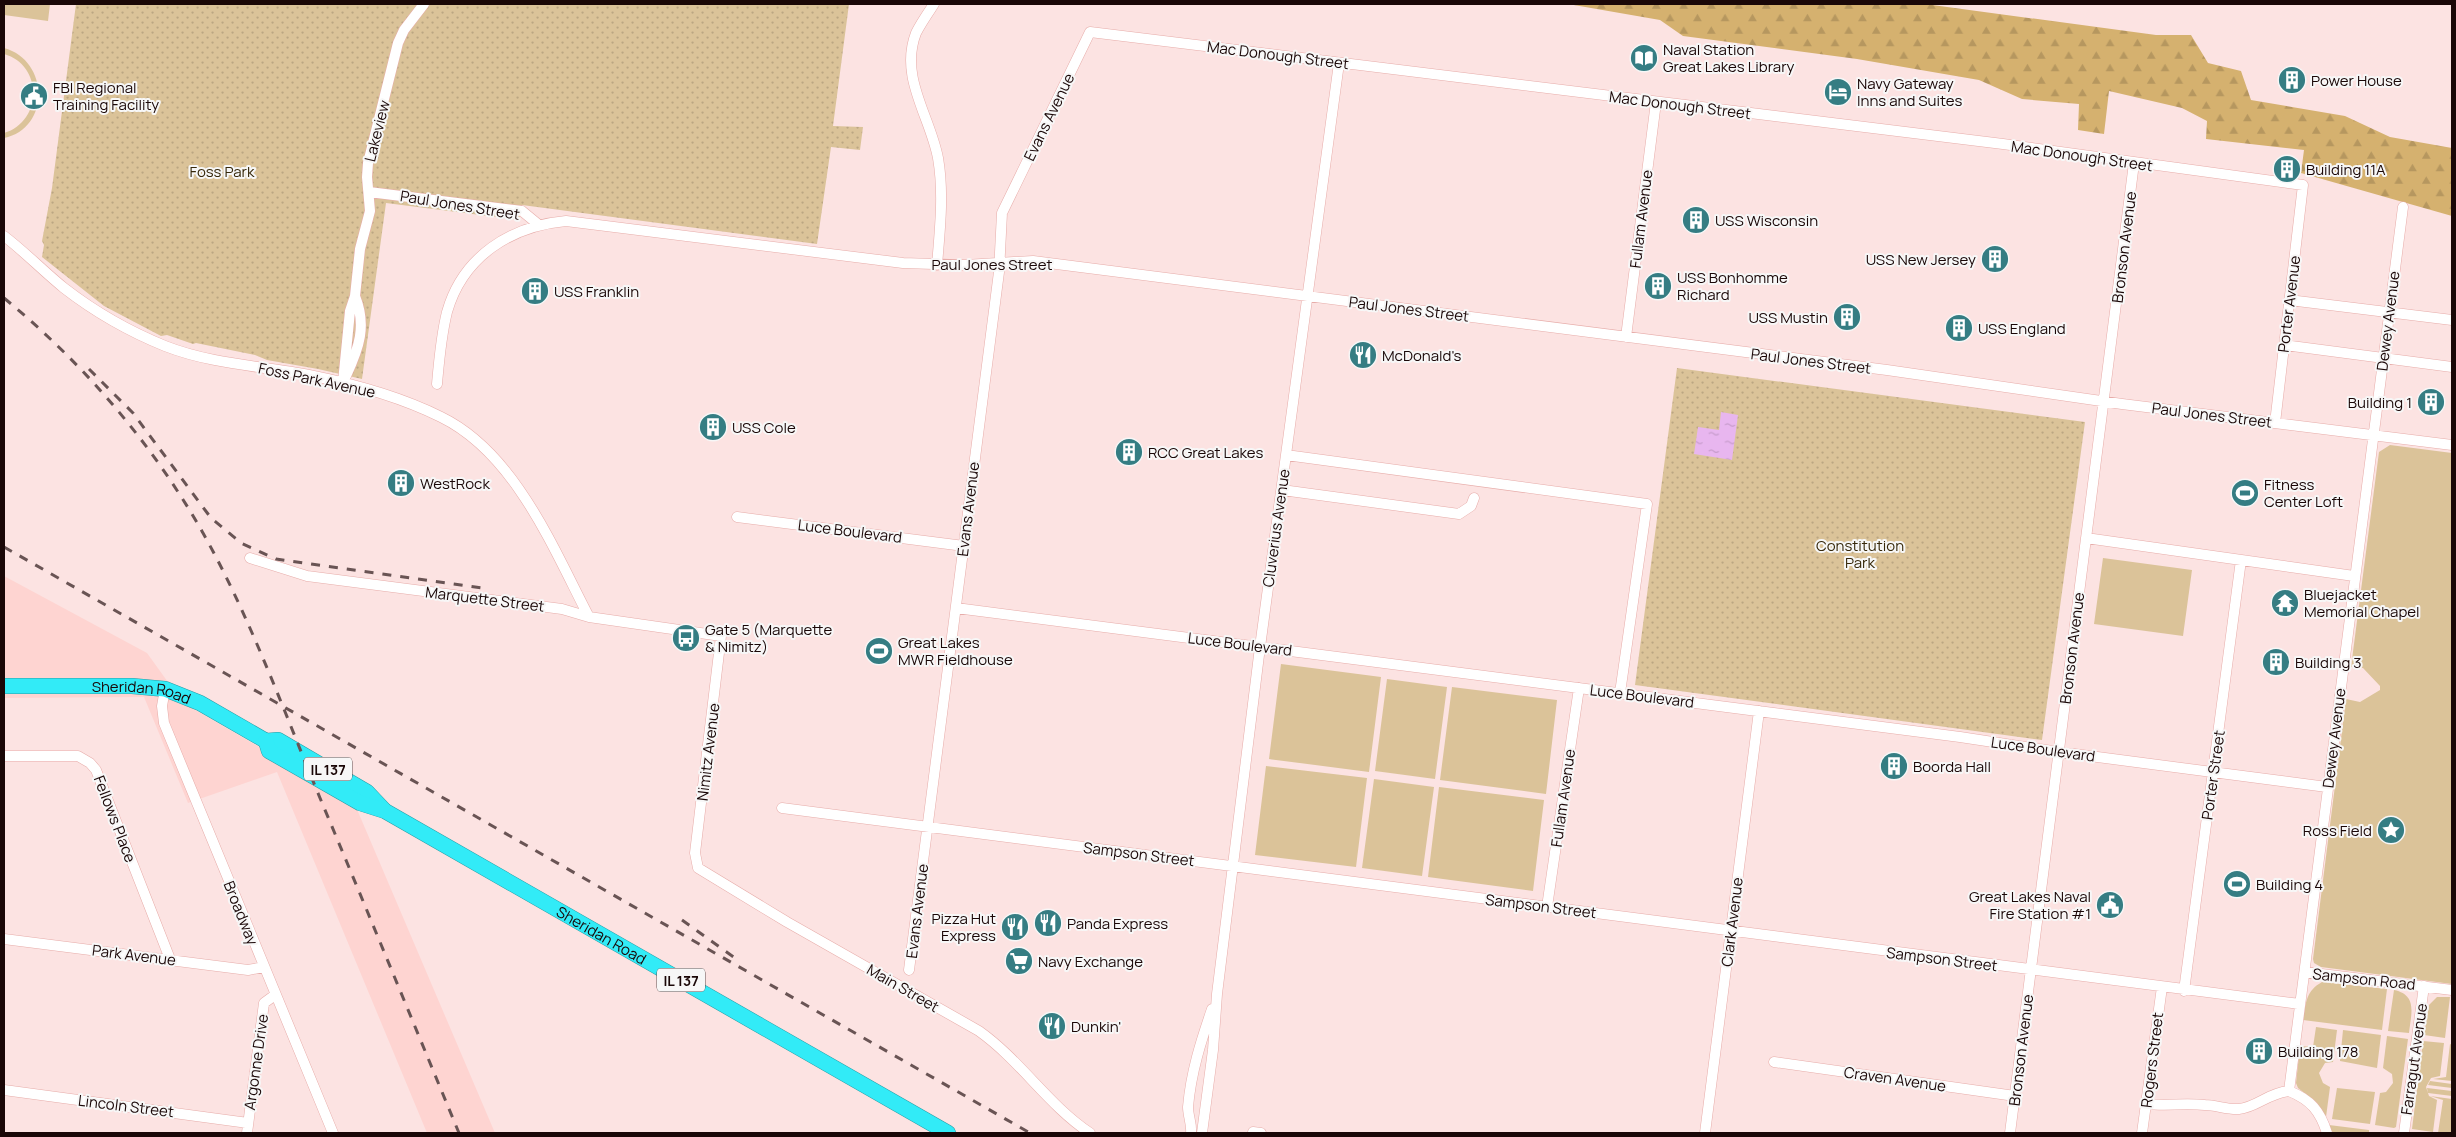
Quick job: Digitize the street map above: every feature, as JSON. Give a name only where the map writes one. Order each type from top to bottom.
[{"type":"highway","name":"Sheridan Road","points":[[4,686],[132,686],[165,689],[196,701],[266,741],[269,751],[360,803],[385,811],[948,1133]]},
{"type":"street","name":"Lakeview","points":[[343,382],[350,311],[356,296],[360,248],[370,211],[368,163],[398,43],[404,30],[424,4]]},
{"type":"street","points":[[934,4],[917,32],[910,65],[915,89],[934,139],[938,160],[942,190],[938,264]]},
{"type":"street","name":"Mac Donough Street","points":[[1075,64],[1090,32],[2003,144],[2303,185]]},
{"type":"street","name":"Cluverius Avenue","points":[[1203,1132],[1213,1050],[1217,994],[1260,647],[1339,63]]},
{"type":"street","name":"Evans Avenue","points":[[909,970],[1000,262],[1002,213],[1075,64]]},
{"type":"street","name":"Fullam Avenue","points":[[1626,337],[1656,102]]},
{"type":"street","name":"Bronson Avenue","points":[[2010,1133],[2134,163]]},
{"type":"street","name":"Porter Avenue","points":[[2275,422],[2303,185]]},
{"type":"street","name":"Paul Jones Street","points":[[369,192],[522,211],[539,225],[577,222],[903,263],[938,264],[1033,261],[1887,370],[2104,402],[2452,445]]},
{"type":"street","name":"Dewey Avenue","points":[[2289,1091],[2403,207]]},
{"type":"street","points":[[436,384],[448,311],[462,279],[478,259],[500,241],[513,233],[539,225]]},
{"type":"street","name":"Foss Park Avenue","points":[[4,236],[64,287],[106,318],[165,346],[212,360],[343,382],[389,396],[442,418],[483,448],[510,477],[530,507],[589,617]]},
{"type":"street","points":[[2290,300],[2452,320]]},
{"type":"street","points":[[2284,345],[2452,367]]},
{"type":"street","points":[[1286,456],[1647,504],[1620,693]]},
{"type":"street","points":[[1282,490],[1459,514],[1471,506],[1474,498]]},
{"type":"street","name":"Luce Boulevard","points":[[737,517],[964,546]]},
{"type":"street","points":[[2086,538],[2354,576]]},
{"type":"street","name":"Marquette Street","points":[[250,558],[307,576],[562,609],[589,617],[721,636]]},
{"type":"street","name":"Porter Street","points":[[2184,990],[2241,560]]},
{"type":"street","name":"Luce Boulevard","points":[[956,608],[1960,737],[2327,787]]},
{"type":"street","name":"Nimitz Avenue","points":[[698,868],[695,853],[721,636]]},
{"type":"street","name":"Fullam Avenue","points":[[1547,907],[1579,688]]},
{"type":"street","name":"Broadway","points":[[165,689],[162,706],[164,723],[333,1133]]},
{"type":"street","name":"Clark Avenue","points":[[1705,1133],[1759,711]]},
{"type":"street","name":"Fellows Place","points":[[4,756],[78,756],[90,763],[96,770],[170,959]]},
{"type":"street","name":"Sampson Street","points":[[782,808],[2300,1004]]},
{"type":"street","name":"Main Street","points":[[698,868],[787,922],[979,1031],[1006,1052],[1051,1100],[1090,1133]]},
{"type":"street","name":"Park Avenue","points":[[4,939],[248,970],[264,968]]},
{"type":"street","name":"Sampson Road","points":[[2305,972],[2424,986]]},
{"type":"street","points":[[2424,986],[2452,990]]},
{"type":"street","name":"Farragut Avenue","points":[[2404,1133],[2424,986]]},
{"type":"street","name":"Rogers Street","points":[[2142,1133],[2162,987]]},
{"type":"street","name":"Cluverius Avenue","points":[[1192,1129],[1188,1110],[1191,1084],[1197,1053],[1217,994]]},
{"type":"street","name":"Argonne Drive","points":[[247,1128],[264,1003],[275,995]]},
{"type":"street","name":"Craven Avenue","points":[[1774,1062],[2015,1096]]},
{"type":"street","name":"Lincoln Street","points":[[4,1090],[247,1128]]},
{"type":"street","points":[[2147,1104],[2166,1106],[2174,1104],[2207,1105],[2238,1109],[2250,1107],[2268,1095],[2289,1091],[2311,1102],[2323,1119],[2328,1133]]},
{"type":"shaded area","points":[[4,576],[147,653],[183,703],[273,755],[356,807],[495,1133],[427,1133],[277,772],[188,803],[144,697],[4,698]]},
{"type":"green space","points":[[4,4],[50,4],[48,21],[4,15]]},
{"type":"green space","name":"Foss Park","points":[[76,4],[849,4],[833,126],[863,127],[860,150],[831,147],[817,244],[522,205],[519,220],[386,203],[362,379],[267,360],[255,355],[196,343],[193,344],[167,335],[161,336],[104,306],[42,257],[44,245],[42,241],[52,188]]},
{"type":"green space","points":[[1568,4],[1925,4],[2156,35],[2191,35],[2208,63],[2241,71],[2251,100],[2345,116],[2390,137],[2452,148],[2452,216],[2301,173],[2304,150],[2206,139],[2207,121],[2182,108],[2109,91],[2104,134],[2078,130],[2079,104],[2022,99],[1979,80],[1857,59],[1683,36],[1660,20]]},
{"type":"green space","points":[[4,48],[19,55],[30,66],[36,79],[38,94],[37,108],[30,121],[19,132],[4,138],[4,133],[17,127],[26,117],[31,106],[33,93],[26,69],[17,60],[4,54]]},
{"type":"green space","name":"Constitution Park","points":[[1677,368],[2085,422],[2042,740],[1635,685]]},
{"type":"green space","name":"Ross Field","points":[[2390,445],[2452,453],[2452,984],[2321,967],[2314,963],[2313,959],[2346,699],[2360,702],[2380,690],[2380,686],[2363,668],[2351,667],[2379,452]]},
{"type":"green space","points":[[2103,558],[2192,570],[2183,636],[2094,624]]},
{"type":"green space","points":[[1281,664],[1381,677],[1369,772],[1269,759]]},
{"type":"green space","points":[[1387,679],[1447,687],[1435,779],[1375,771]]},
{"type":"green space","points":[[1452,687],[1557,700],[1546,794],[1440,780]]},
{"type":"green space","points":[[1266,766],[1367,778],[1356,867],[1255,855]]},
{"type":"green space","points":[[1374,779],[1434,787],[1422,876],[1362,868]]},
{"type":"green space","points":[[1439,787],[1544,800],[1533,891],[1428,877]]},
{"type":"green space","points":[[2322,982],[2387,989],[2382,1030],[2303,1020],[2306,1002],[2310,993]]},
{"type":"green space","points":[[2394,990],[2407,996],[2410,1001],[2409,1033],[2388,1031]]},
{"type":"green space","points":[[2437,997],[2450,997],[2445,1038],[2424,1035],[2429,1005]]},
{"type":"green space","points":[[2316,1027],[2337,1030],[2333,1062],[2325,1063],[2319,1073],[2323,1083],[2330,1087],[2326,1117],[2316,1102],[2298,1088],[2296,1083],[2300,1046],[2313,1047]]},
{"type":"green space","points":[[2343,1030],[2381,1035],[2377,1068],[2340,1061]]},
{"type":"green space","points":[[2387,1036],[2408,1039],[2396,1127],[2394,1128],[2375,1125],[2380,1093],[2386,1092],[2393,1083],[2392,1074],[2383,1068]]},
{"type":"green space","points":[[2423,1041],[2444,1043],[2440,1076],[2431,1078],[2426,1087],[2429,1096],[2437,1100],[2433,1132],[2412,1129]]},
{"type":"green space","points":[[2450,1044],[2452,1045],[2452,1081],[2433,1079],[2446,1077]]},
{"type":"green space","points":[[2430,1081],[2452,1084],[2452,1088],[2428,1085]]},
{"type":"green space","points":[[2337,1088],[2375,1092],[2370,1124],[2332,1119]]},
{"type":"green space","points":[[2427,1088],[2452,1091],[2452,1096],[2428,1093]]},
{"type":"green space","points":[[2430,1096],[2452,1099],[2452,1133],[2438,1133],[2443,1100]]},
{"type":"green space","points":[[2329,1125],[2369,1130],[2369,1133],[2331,1133]]},
{"type":"water","points":[[1721,412],[1738,415],[1732,460],[1694,454],[1698,427],[1719,430]]},
{"type":"railway","points":[[4,298],[61,349],[114,406],[162,467],[203,533],[251,630],[459,1133]]},
{"type":"railway","points":[[89,369],[133,413],[211,518],[241,543],[276,559],[482,588]]},
{"type":"railway","points":[[4,547],[1030,1133]]},
{"type":"railway","points":[[682,920],[735,958]]},
{"type":"place","name":"Naval Station Great Lakes Library","points":[[1644,58]]},
{"type":"place","name":"Power House","points":[[2292,80]]},
{"type":"place","name":"Navy Gateway Inns and Suites","points":[[1838,92]]},
{"type":"place","name":"FBI Regional Training Facility","points":[[34,96]]},
{"type":"place","name":"Building 11A","points":[[2287,169]]},
{"type":"place","name":"USS Wisconsin","points":[[1696,220]]},
{"type":"place","name":"USS New Jersey","points":[[1995,259]]},
{"type":"place","name":"USS Bonhomme Richard","points":[[1658,286]]},
{"type":"place","name":"USS Franklin","points":[[535,291]]},
{"type":"place","name":"USS Mustin","points":[[1847,317]]},
{"type":"place","name":"USS England","points":[[1959,328]]},
{"type":"place","name":"McDonald's","points":[[1363,355]]},
{"type":"place","name":"Building 1","points":[[2431,402]]},
{"type":"place","name":"USS Cole","points":[[713,427]]},
{"type":"place","name":"RCC Great Lakes","points":[[1129,452]]},
{"type":"place","name":"WestRock","points":[[401,483]]},
{"type":"place","name":"Fitness Center Loft","points":[[2245,493]]},
{"type":"place","name":"Bluejacket Memorial Chapel","points":[[2285,603]]},
{"type":"place","name":"Gate 5 (Marquette & Nimitz)","points":[[686,638]]},
{"type":"place","name":"Great Lakes MWR Fieldhouse","points":[[879,651]]},
{"type":"place","name":"Building 3","points":[[2276,662]]},
{"type":"place","name":"Boorda Hall","points":[[1894,766]]},
{"type":"place","name":"Ross Field","points":[[2391,830]]},
{"type":"place","name":"Building 4","points":[[2237,884]]},
{"type":"place","name":"Great Lakes Naval Fire Station #1","points":[[2110,905]]},
{"type":"place","name":"Panda Express","points":[[1048,923]]},
{"type":"place","name":"Pizza Hut Express","points":[[1015,927]]},
{"type":"place","name":"Navy Exchange","points":[[1019,961]]},
{"type":"place","name":"Dunkin'","points":[[1052,1026]]},
{"type":"place","name":"Building 178","points":[[2259,1051]]}]
